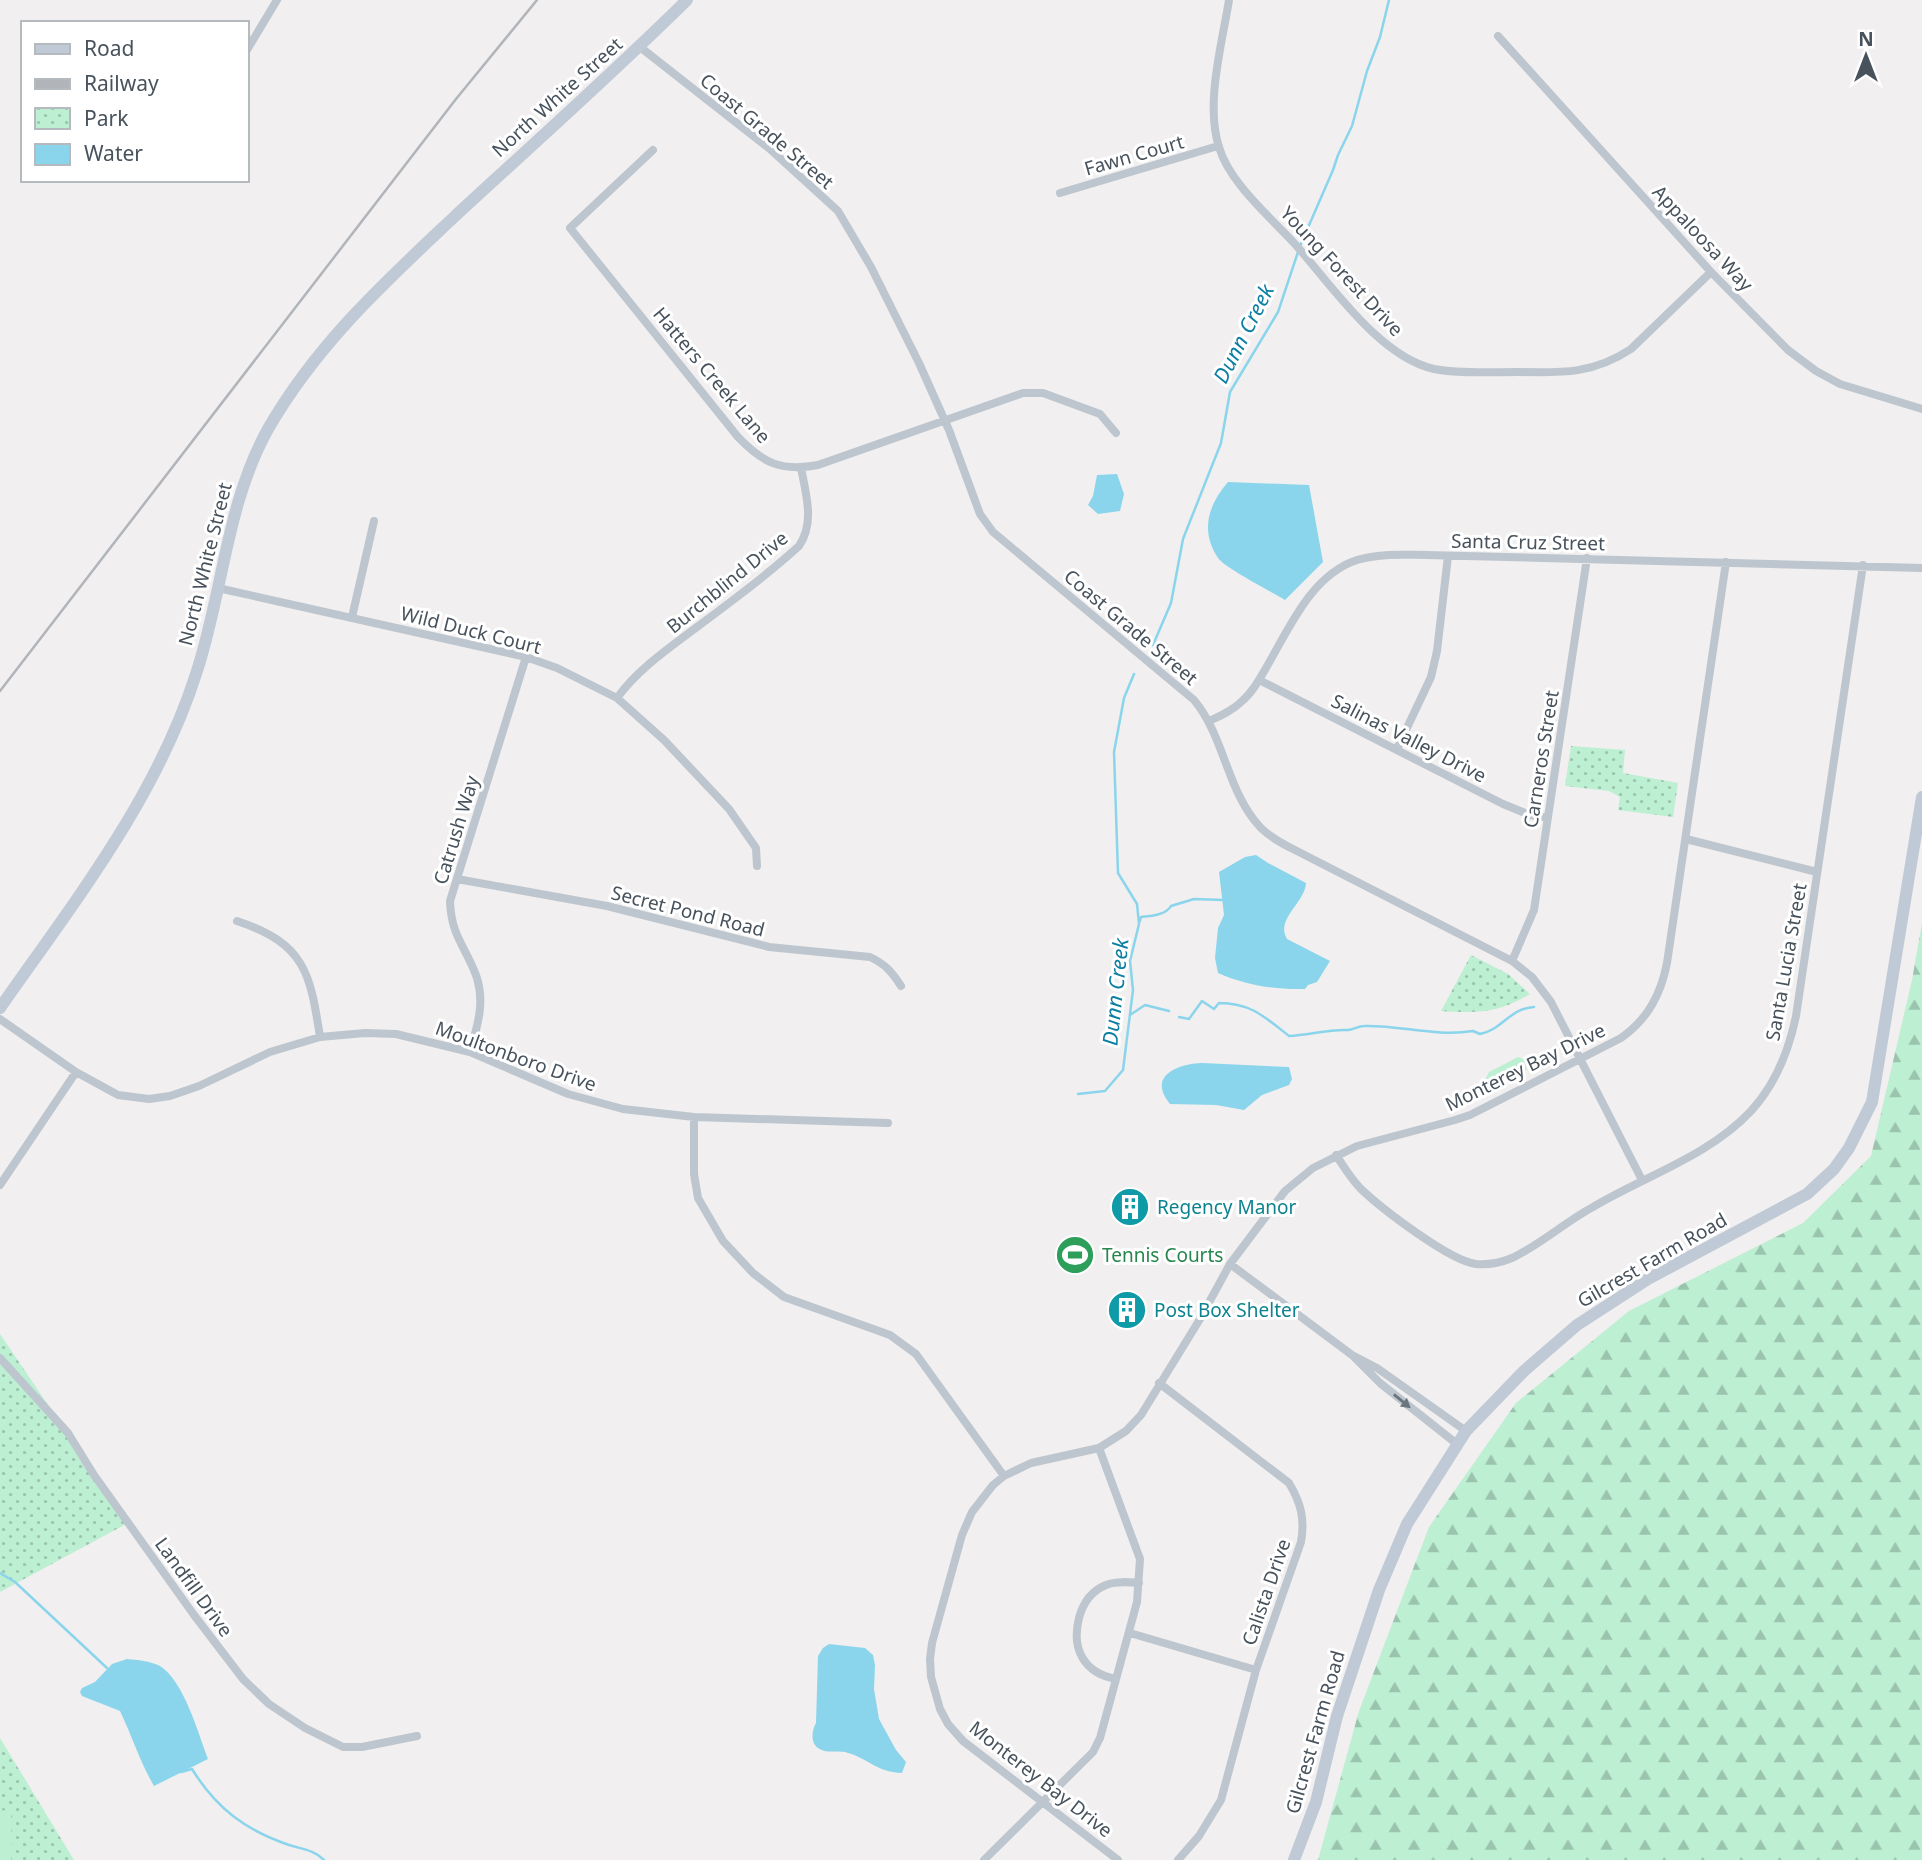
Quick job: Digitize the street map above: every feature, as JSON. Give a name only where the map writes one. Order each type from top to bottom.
[{"type":"main road","name":"North White Street","points":[[0,1008],[134,812],[166,751],[197,672],[237,503],[267,432],[295,385],[326,344],[356,311],[687,0]]},
{"type":"main road","name":"Gilcrest Farm Road","points":[[1294,1860],[1316,1802],[1337,1716],[1379,1590],[1407,1524],[1465,1431],[1532,1364],[1577,1325],[1648,1279],[1807,1194],[1834,1169],[1849,1149],[1872,1102],[1922,797]]},
{"type":"street","points":[[248,48],[277,0]]},
{"type":"street","name":"Young Forest Drive","points":[[1229,0],[1214,96],[1218,146],[1225,163],[1245,190],[1371,330],[1390,347],[1412,361],[1430,368],[1450,371],[1567,373],[1604,364],[1643,339],[1711,272]]},
{"type":"street","name":"Appaloosa Way","points":[[1498,36],[1711,272],[1788,350],[1816,371],[1840,384],[1922,410]]},
{"type":"street","name":"Coast Grade Street","points":[[640,47],[786,162],[838,211],[894,311],[945,420],[980,514],[993,533],[1186,692],[1209,721],[1244,803],[1253,818],[1269,834],[1304,855],[1512,961],[1541,986],[1642,1180]]},
{"type":"street","name":"Fawn Court","points":[[1060,193],[1218,146]]},
{"type":"street","name":"Hatters Creek Lane","points":[[653,150],[570,228],[755,455],[771,463],[801,468],[818,465],[1023,393],[1044,393],[1100,414],[1116,433]]},
{"type":"street","name":"Burchblind Drive","points":[[617,698],[627,684],[653,660],[739,596],[799,546],[806,536],[808,510],[801,468]]},
{"type":"street","points":[[352,617],[374,521]]},
{"type":"street","name":"Santa Cruz Street","points":[[1209,721],[1241,703],[1259,680],[1308,599],[1332,574],[1356,560],[1384,555],[1922,568]]},
{"type":"street","points":[[1397,749],[1426,691],[1434,666],[1448,556]]},
{"type":"street","name":"Carneros Street","points":[[1512,961],[1534,910],[1587,558]]},
{"type":"street","name":"Monterey Bay Drive","points":[[1118,1860],[962,1741],[940,1709],[932,1677],[932,1643],[962,1535],[972,1512],[993,1485],[1004,1476],[1031,1463],[1099,1448],[1126,1431],[1141,1415],[1230,1264],[1286,1191],[1313,1168],[1373,1140],[1455,1121],[1631,1031],[1656,1000],[1664,981],[1667,963],[1726,562]]},
{"type":"street","name":"Santa Lucia Street","points":[[1336,1155],[1363,1191],[1443,1251],[1463,1262],[1499,1262],[1516,1256],[1583,1212],[1692,1154],[1723,1135],[1753,1109],[1776,1074],[1789,1046],[1797,1016],[1864,565]]},
{"type":"street","name":"Wild Duck Court","points":[[218,588],[526,657],[557,668],[617,698],[664,740],[729,809],[756,848],[757,866]]},
{"type":"street","name":"Catrush Way","points":[[470,1052],[480,1017],[481,996],[476,976],[451,920],[450,901],[526,657]]},
{"type":"street","name":"Salinas Valley Drive","points":[[1259,680],[1517,811],[1548,818]]},
{"type":"street","points":[[1686,839],[1817,872]]},
{"type":"street","name":"Secret Pond Road","points":[[457,879],[607,906],[769,947],[870,957],[891,971],[901,986]]},
{"type":"street","points":[[237,921],[262,929],[293,952],[312,988],[320,1037]]},
{"type":"street","name":"Moultonboro Drive","points":[[0,1019],[76,1072],[118,1095],[149,1099],[170,1096],[198,1086],[270,1052],[320,1037],[365,1033],[396,1034],[470,1052],[568,1094],[623,1109],[694,1117],[888,1123]]},
{"type":"street","points":[[0,1185],[76,1072]]},
{"type":"street","points":[[694,1117],[694,1174],[698,1198],[723,1241],[753,1273],[785,1297],[890,1335],[916,1354],[1004,1476]]},
{"type":"street","points":[[1230,1264],[1352,1355],[1377,1368],[1465,1431]]},
{"type":"street","points":[[1352,1355],[1359,1365],[1380,1383],[1457,1444]]},
{"type":"street","name":"Landfill Drive","points":[[0,1358],[68,1433],[94,1475],[194,1615],[243,1679],[269,1704],[305,1728],[343,1747],[362,1747],[418,1736]]},
{"type":"street","name":"Calista Drive","points":[[1159,1383],[1289,1483],[1300,1501],[1304,1526],[1301,1542],[1256,1670],[1221,1800],[1199,1836],[1178,1860]]},
{"type":"street","points":[[984,1860],[1093,1752],[1100,1738],[1130,1633],[1139,1583],[1140,1559],[1099,1448]]},
{"type":"street","points":[[1116,1679],[1094,1672],[1082,1660],[1076,1646],[1076,1630],[1083,1605],[1097,1589],[1119,1582],[1139,1583]]},
{"type":"street","points":[[1130,1633],[1256,1670]]},
{"type":"green space","points":[[1571,746],[1625,750],[1623,773],[1678,783],[1673,817],[1618,810],[1620,797],[1609,791],[1565,786]]},
{"type":"green space","points":[[1922,923],[1922,1860],[1318,1860],[1359,1711],[1429,1527],[1516,1403],[1629,1311],[1803,1223],[1871,1156],[1912,980]]},
{"type":"green space","points":[[1471,955],[1508,974],[1530,994],[1487,1011],[1441,1011]]},
{"type":"green space","points":[[1518,1057],[1524,1059],[1527,1070],[1491,1087],[1486,1078],[1489,1072]]},
{"type":"green space","name":"Tennis Courts","points":[[1080,1236],[1093,1246],[1070,1275],[1057,1265]]},
{"type":"green space","points":[[0,1334],[128,1523],[0,1592]]},
{"type":"green space","points":[[0,1738],[74,1860],[0,1860]]},
{"type":"green space","points":[[11,1809],[11,1860],[0,1860],[0,1811]]},
{"type":"water","points":[[1117,474],[1124,494],[1120,511],[1098,514],[1088,505],[1093,496],[1097,475]]},
{"type":"water","points":[[1228,482],[1309,485],[1323,562],[1285,600],[1230,568],[1218,558],[1212,548],[1208,528],[1211,509]]},
{"type":"water","points":[[1256,855],[1306,883],[1301,897],[1287,918],[1284,932],[1287,939],[1330,961],[1317,982],[1305,989],[1260,986],[1218,973],[1215,958],[1218,928],[1224,915],[1219,872],[1245,857]]},
{"type":"water","points":[[1202,1063],[1289,1067],[1292,1079],[1289,1085],[1262,1095],[1244,1110],[1216,1105],[1170,1104],[1164,1094],[1163,1079],[1175,1069]]},
{"type":"water","points":[[829,1644],[865,1648],[873,1655],[874,1689],[879,1719],[906,1762],[902,1773],[885,1770],[845,1752],[821,1750],[814,1743],[812,1736],[816,1723],[818,1656]]},
{"type":"water","points":[[127,1659],[156,1664],[169,1673],[189,1708],[208,1759],[154,1786],[120,1711],[82,1696],[80,1692],[82,1688],[95,1682],[112,1664]]},
{"type":"waterway","name":"Dunn Creek","points":[[1300,246],[1352,126],[1389,0]]},
{"type":"waterway","name":"Dunn Creek","points":[[1153,645],[1171,603],[1183,539],[1221,443],[1230,392],[1278,312],[1298,252]]},
{"type":"waterway","points":[[1078,1094],[1105,1091],[1123,1070],[1133,990],[1130,961],[1139,924],[1137,904],[1118,873],[1114,752],[1124,698],[1134,674]]},
{"type":"waterway","points":[[1140,921],[1141,917],[1162,913],[1171,906],[1194,899],[1223,900]]},
{"type":"waterway","points":[[1179,1017],[1189,1019],[1202,1001],[1214,1009],[1219,1003],[1249,1008],[1289,1036],[1350,1030],[1364,1026],[1445,1033],[1473,1031],[1480,1034],[1495,1028],[1518,1011],[1534,1007]]},
{"type":"waterway","points":[[1130,1015],[1145,1005],[1169,1011]]},
{"type":"waterway","points":[[0,1573],[15,1582],[107,1668]]},
{"type":"waterway","points":[[180,1770],[192,1769],[211,1795],[245,1825],[273,1839],[312,1852],[324,1860]]},
{"type":"railway","points":[[0,691],[456,99],[537,0]]},
{"type":"place","name":"Regency Manor","points":[[1130,1207]]},
{"type":"place","name":"Tennis Courts","points":[[1075,1255]]},
{"type":"place","name":"Post Box Shelter","points":[[1127,1310]]}]
